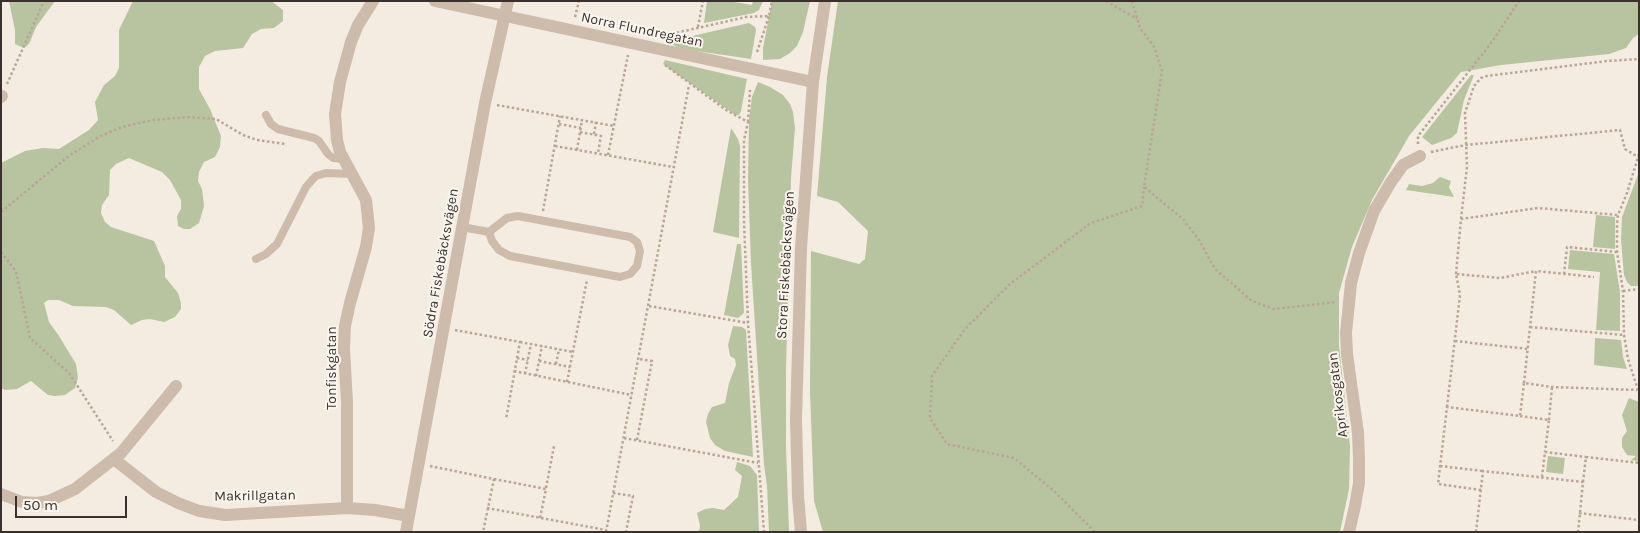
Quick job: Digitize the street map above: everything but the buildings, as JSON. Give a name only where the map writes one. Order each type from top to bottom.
[{"type":"street","name":"Tonfiskgatan","points":[[347,508],[345,326],[366,247],[369,228],[366,200],[336,140],[335,114],[336,100],[351,42],[358,24],[374,1]]},
{"type":"street","name":"Norra Flundregatan","points":[[435,1],[813,82]]},
{"type":"street","name":"Södra Fiskebäcksvägen","points":[[406,532],[485,103],[508,1]]},
{"type":"street","name":"Stora Fiskebäcksvägen","points":[[801,532],[796,429],[797,336],[801,248],[813,82],[824,1]]},
{"type":"street","name":"Aprikosgatan","points":[[1349,532],[1355,506],[1359,459],[1358,433],[1347,354],[1349,304],[1355,268],[1374,211],[1403,165],[1420,156]]},
{"type":"street","points":[[1,494],[22,502],[37,503],[50,501],[75,489],[118,456],[176,386]]},
{"type":"street","name":"Makrillgatan","points":[[118,456],[156,492],[199,511],[225,515],[347,508],[375,510],[409,516]]},
{"type":"lane","points":[[266,115],[271,124],[278,129],[314,138],[319,141],[333,158],[344,159]]},
{"type":"lane","points":[[256,259],[266,254],[277,244],[306,187],[316,176],[326,173],[352,174]]},
{"type":"lane","points":[[462,228],[488,232],[507,218],[518,216],[630,237],[637,242],[640,251],[637,266],[630,274],[620,277],[510,256],[499,250],[492,242],[488,232]]},
{"type":"path","points":[[2,97],[44,1]]},
{"type":"path","points":[[698,27],[703,1]]},
{"type":"path","points":[[757,52],[772,1]]},
{"type":"path","points":[[1106,1],[1138,19]]},
{"type":"path","points":[[1095,532],[1055,492],[1014,458],[947,444],[930,418],[932,376],[964,329],[1010,284],[1091,223],[1142,206],[1162,71],[1154,46],[1140,28],[1132,1]]},
{"type":"path","points":[[1519,1],[1487,49],[1418,136],[1420,156],[1466,145],[1620,130],[1624,149],[1638,156],[1618,215],[1617,252],[1623,291],[1624,334],[1628,359],[1638,392],[1552,387],[1524,383]]},
{"type":"path","points":[[655,37],[746,17],[769,16]]},
{"type":"path","points":[[608,155],[630,43]]},
{"type":"path","points":[[1481,490],[1438,484],[1460,295],[1456,274],[1467,167],[1465,113],[1474,86],[1481,78],[1487,76],[1639,59]]},
{"type":"path","points":[[661,61],[689,85],[726,110],[748,122]]},
{"type":"path","points":[[488,508],[606,531],[689,85]]},
{"type":"path","points":[[750,90],[748,122],[744,140],[744,222],[748,323],[764,532]]},
{"type":"path","points":[[485,103],[614,126]]},
{"type":"path","points":[[541,220],[560,116]]},
{"type":"path","points":[[1,212],[70,155],[99,137],[122,127],[153,120],[188,117],[216,119],[243,135],[257,140],[286,144]]},
{"type":"path","points":[[577,150],[582,120]]},
{"type":"path","points":[[594,134],[596,122]]},
{"type":"path","points":[[558,124],[601,136],[598,154]]},
{"type":"path","points":[[555,146],[673,167]]},
{"type":"path","points":[[1144,187],[1183,219],[1199,240],[1215,269],[1252,301],[1274,309],[1337,302],[1349,304]]},
{"type":"path","points":[[1461,219],[1538,208],[1618,215]]},
{"type":"path","points":[[1564,274],[1567,247],[1617,252]]},
{"type":"path","points":[[1,252],[16,271],[30,338],[70,373],[118,456]]},
{"type":"path","points":[[567,382],[588,271]]},
{"type":"path","points":[[1456,274],[1500,278],[1536,272],[1594,278]]},
{"type":"path","points":[[1520,416],[1536,272]]},
{"type":"path","points":[[1623,291],[1639,289]]},
{"type":"path","points":[[648,306],[748,323]]},
{"type":"path","points":[[1530,326],[1624,334]]},
{"type":"path","points":[[444,328],[573,352]]},
{"type":"path","points":[[1455,341],[1528,348]]},
{"type":"path","points":[[506,419],[520,342]]},
{"type":"path","points":[[525,374],[531,344]]},
{"type":"path","points":[[536,376],[542,346]]},
{"type":"path","points":[[556,364],[559,349]]},
{"type":"path","points":[[517,358],[528,360]]},
{"type":"path","points":[[637,440],[652,361],[639,358]]},
{"type":"path","points":[[539,361],[570,367]]},
{"type":"path","points":[[514,371],[632,395]]},
{"type":"path","points":[[1542,477],[1552,387]]},
{"type":"path","points":[[1448,407],[1549,420]]},
{"type":"path","points":[[624,438],[758,463]]},
{"type":"path","points":[[540,518],[554,446]]},
{"type":"path","points":[[1545,452],[1639,463]]},
{"type":"path","points":[[1578,532],[1586,457]]},
{"type":"path","points":[[419,464],[546,489]]},
{"type":"path","points":[[1440,466],[1583,482]]},
{"type":"path","points":[[1476,532],[1483,471]]},
{"type":"path","points":[[483,532],[494,479]]},
{"type":"path","points":[[613,493],[633,496],[626,532]]},
{"type":"path","points":[[1580,513],[1639,520]]},
{"type":"green space","points":[[9,1],[55,1],[36,27],[29,44],[24,48],[15,44],[15,30]]},
{"type":"green space","points":[[133,1],[271,1],[283,10],[283,21],[274,28],[261,29],[252,34],[243,48],[215,51],[205,56],[199,67],[199,89],[221,136],[220,147],[215,157],[204,162],[199,172],[198,181],[202,189],[204,206],[199,223],[190,229],[178,226],[177,216],[181,209],[181,200],[170,180],[162,172],[129,158],[116,164],[110,170],[109,195],[102,205],[101,213],[105,222],[111,227],[154,241],[165,266],[165,277],[178,293],[181,303],[181,309],[175,317],[164,322],[150,319],[142,320],[131,325],[114,310],[106,307],[73,306],[59,300],[48,300],[44,303],[49,322],[76,364],[78,378],[75,388],[65,395],[48,395],[31,381],[17,389],[5,390],[1,388],[1,163],[25,151],[43,148],[59,149],[89,130],[98,120],[95,102],[104,85],[115,76],[119,68],[119,30]]},
{"type":"green space","points":[[707,1],[728,1],[752,5],[753,1],[763,1],[759,10],[754,13],[704,23]]},
{"type":"green space","points":[[772,1],[810,1],[803,32],[797,46],[780,59],[763,60],[763,48]]},
{"type":"green space","points":[[838,1],[1639,1],[1639,34],[1633,38],[1626,48],[1609,54],[1501,65],[1461,72],[1409,136],[1372,200],[1352,247],[1339,293],[1339,345],[1350,446],[1349,489],[1340,532],[823,532],[814,501],[810,390],[811,251],[859,264],[865,259],[868,231],[838,202],[817,196],[827,77]]},
{"type":"green space","points":[[749,23],[756,30],[751,59],[683,49],[666,42]]},
{"type":"green space","points":[[665,60],[747,79],[739,115],[735,115],[663,64]]},
{"type":"green space","points":[[1471,75],[1474,75],[1464,100],[1457,133],[1451,138],[1432,145],[1422,137]]},
{"type":"green space","points":[[758,82],[783,95],[793,112],[795,128],[791,178],[786,367],[789,532],[769,532],[764,465],[751,263],[748,180],[749,119],[752,97]]},
{"type":"green space","points":[[731,128],[740,146],[739,238],[713,232]]},
{"type":"green space","points":[[1639,172],[1639,286],[1631,286],[1624,275],[1621,240],[1622,217]]},
{"type":"green space","points":[[1440,177],[1451,181],[1449,187],[1454,197],[1406,190],[1409,184],[1422,186],[1433,183]]},
{"type":"green space","points":[[1596,215],[1615,217],[1615,249],[1593,247]]},
{"type":"green space","points":[[737,244],[741,244],[744,313],[738,318],[724,315]]},
{"type":"green space","points":[[1570,250],[1614,254],[1620,292],[1620,331],[1596,330],[1600,272],[1568,269]]},
{"type":"green space","points":[[733,326],[742,327],[746,330],[753,457],[725,451],[715,445],[710,438],[706,422],[712,407],[725,403],[729,383],[736,365],[735,359],[730,356],[728,345]]},
{"type":"green space","points":[[1595,338],[1621,340],[1627,369],[1594,365]]},
{"type":"green space","points":[[1629,398],[1639,402],[1639,461],[1631,460],[1636,456],[1627,455],[1622,447],[1622,438],[1627,431],[1622,415]]},
{"type":"green space","points":[[1548,456],[1565,458],[1563,474],[1546,472]]},
{"type":"green space","points":[[737,462],[750,466],[757,475],[759,532],[699,532],[700,525],[697,513],[713,508],[724,510],[738,497],[742,476],[735,470]]}]
